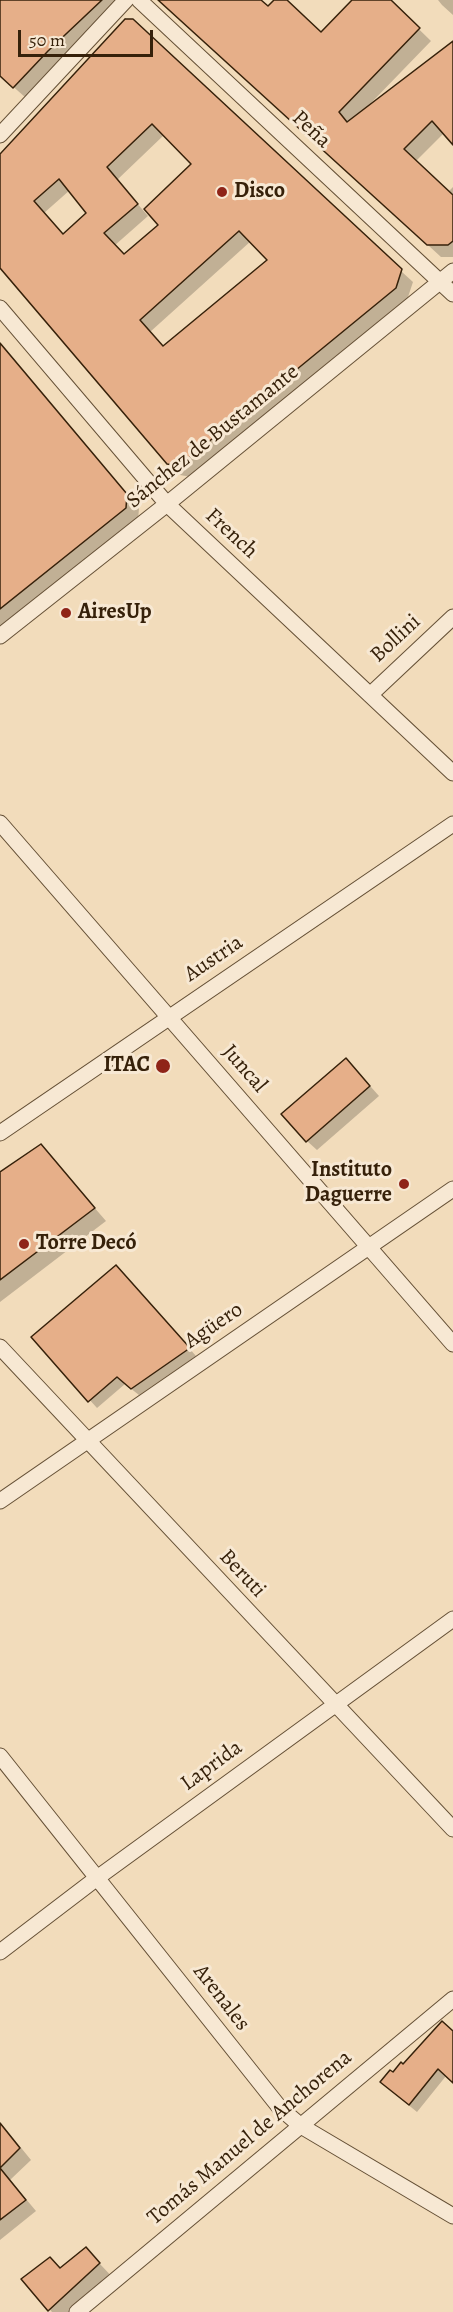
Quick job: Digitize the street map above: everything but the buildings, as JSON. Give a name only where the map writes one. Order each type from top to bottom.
[{"type":"street","points":[[0,135],[126,0]]},
{"type":"street","name":"Peña","points":[[139,0],[453,294]]},
{"type":"street","name":"Sánchez de Bustamante","points":[[0,636],[167,504],[453,271]]},
{"type":"street","name":"French","points":[[0,308],[167,504],[453,773]]},
{"type":"street","name":"Bollini","points":[[370,695],[453,617]]},
{"type":"street","name":"Juncal","points":[[0,823],[453,1344]]},
{"type":"street","name":"Austria","points":[[0,1133],[453,824]]},
{"type":"street","name":"Agüero","points":[[0,1501],[453,1189]]},
{"type":"street","name":"Beruti","points":[[0,1347],[453,1829]]},
{"type":"street","name":"Laprida","points":[[0,1952],[97,1878],[453,1619]]},
{"type":"street","name":"Arenales","points":[[0,1756],[280,2108],[301,2126],[453,2216]]},
{"type":"street","name":"Tomás Manuel de Anchorena","points":[[76,2312],[453,1999]]},
{"type":"place","name":"Disco","points":[[222,192]]},
{"type":"place","name":"AiresUp","points":[[66,613]]},
{"type":"place","name":"ITAC","points":[[163,1066]]},
{"type":"place","name":"Instituto Daguerre","points":[[404,1184]]},
{"type":"place","name":"Torre Decó","points":[[24,1244]]}]
